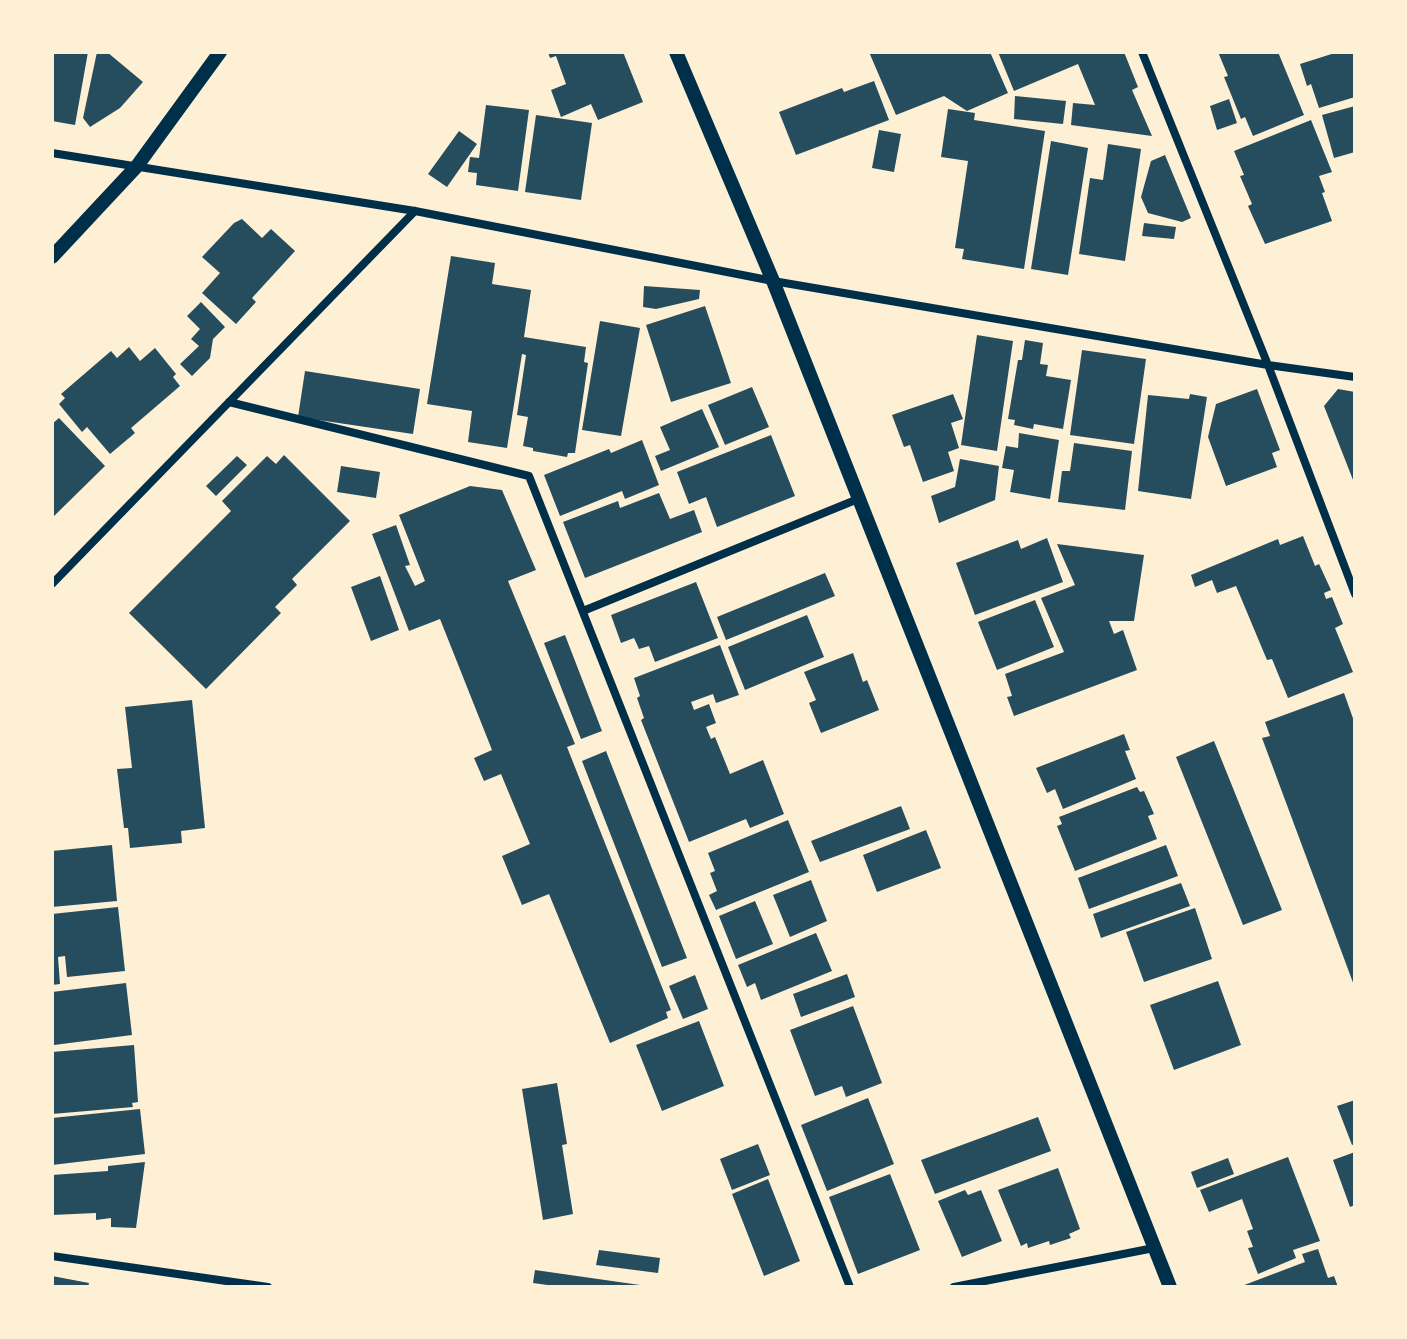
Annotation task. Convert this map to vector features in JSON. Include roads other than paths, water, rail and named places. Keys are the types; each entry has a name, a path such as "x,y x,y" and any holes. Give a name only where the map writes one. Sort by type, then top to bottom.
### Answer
{"street":[{"path":"52,257 137,166 220,52"},
{"path":"676,52 773,281 1170,1287"},
{"path":"1142,52 1268,365 1355,594"},
{"path":"52,153 415,211 773,281 1355,377"},
{"path":"52,584 415,211"},
{"path":"229,402 529,476 850,1287"},
{"path":"583,611 858,499"},
{"path":"954,1287 1154,1248"},
{"path":"52,1256 268,1287"}]}
